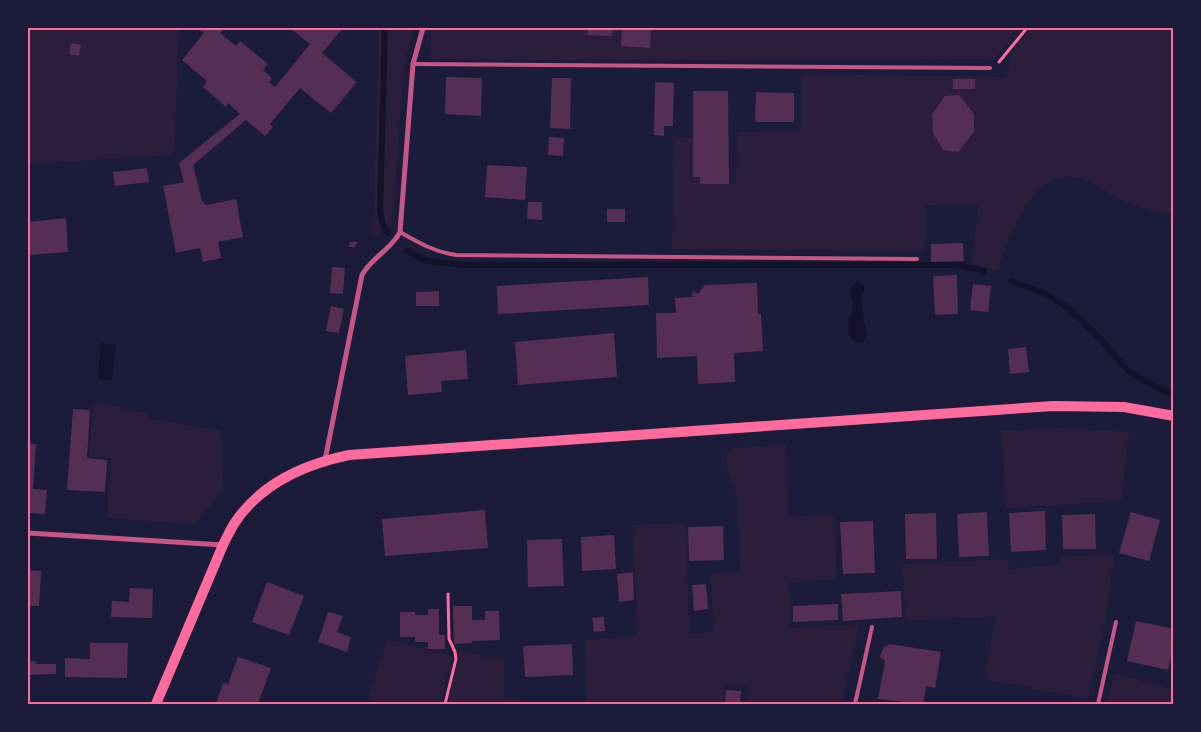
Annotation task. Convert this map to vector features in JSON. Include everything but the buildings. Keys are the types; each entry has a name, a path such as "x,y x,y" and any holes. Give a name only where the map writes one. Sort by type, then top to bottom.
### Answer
{"main road":[{"path":"156,704 223,545 237,520 250,504 267,490 305,467 325,460 349,455 1053,406 1124,407 1174,416"}],"street":[{"path":"325,460 362,275 373,260 396,240 400,232 413,64 423,28"},
{"path":"28,533 223,545"}],"lane":[{"path":"413,64 990,68"},
{"path":"400,232 428,248 456,255 916,259"},
{"path":"1098,704 1116,622"},
{"path":"855,704 872,628"}],"path":[{"path":"990,68 998,62 1027,28"},
{"path":"445,704 456,659 449,640 448,594"}],"shaded area":[{"path":"28,28 179,28 174,155 28,164"},
{"path":"379,28 414,28 404,65 393,215 389,228 373,239"},
{"path":"431,28 1022,28 995,59 496,60 430,59"},
{"path":"1031,28 1173,28 1173,215 1128,203 1081,178 1059,178 1046,185 1034,196 1024,210 1007,242 997,271 972,263 978,206 926,205 925,251 672,249 674,138 693,138 693,177 700,177 700,184 736,184 737,132 801,131 801,74 1006,77 1012,52"},
{"path":"859,281 865,286 861,299 867,335 863,342 854,342 849,333 849,318 853,310 851,290 855,283"},
{"path":"101,343 116,345 112,380 98,378"},
{"path":"93,402 151,414 150,419 221,431 223,489 196,524 107,518 111,458 89,457"},
{"path":"1059,428 1129,432 1121,501 1006,508 1002,431"},
{"path":"786,444 788,517 834,514 837,579 789,583 790,628 859,624 841,704 748,704 750,687 726,684 723,704 587,704 585,640 638,636 632,525 686,523 689,633 713,632 711,574 740,572 738,498 726,463 727,454 732,449"},
{"path":"1114,554 1106,614 1088,699 984,679 996,616 905,621 903,564 1008,559 1009,569 1060,565 1060,557"},
{"path":"388,639 452,657 441,704 386,704 368,699"},
{"path":"460,652 504,660 504,697 521,700 520,704 448,704"},
{"path":"1114,674 1173,689 1173,704 1119,704 1108,702"}],"waterway":[{"path":"385,28 380,209 382,222 388,233"},
{"path":"407,251 427,261 466,265 958,265 984,271"},
{"path":"1011,281 1044,293 1068,308 1102,341 1129,372 1166,392 1174,394"}]}
